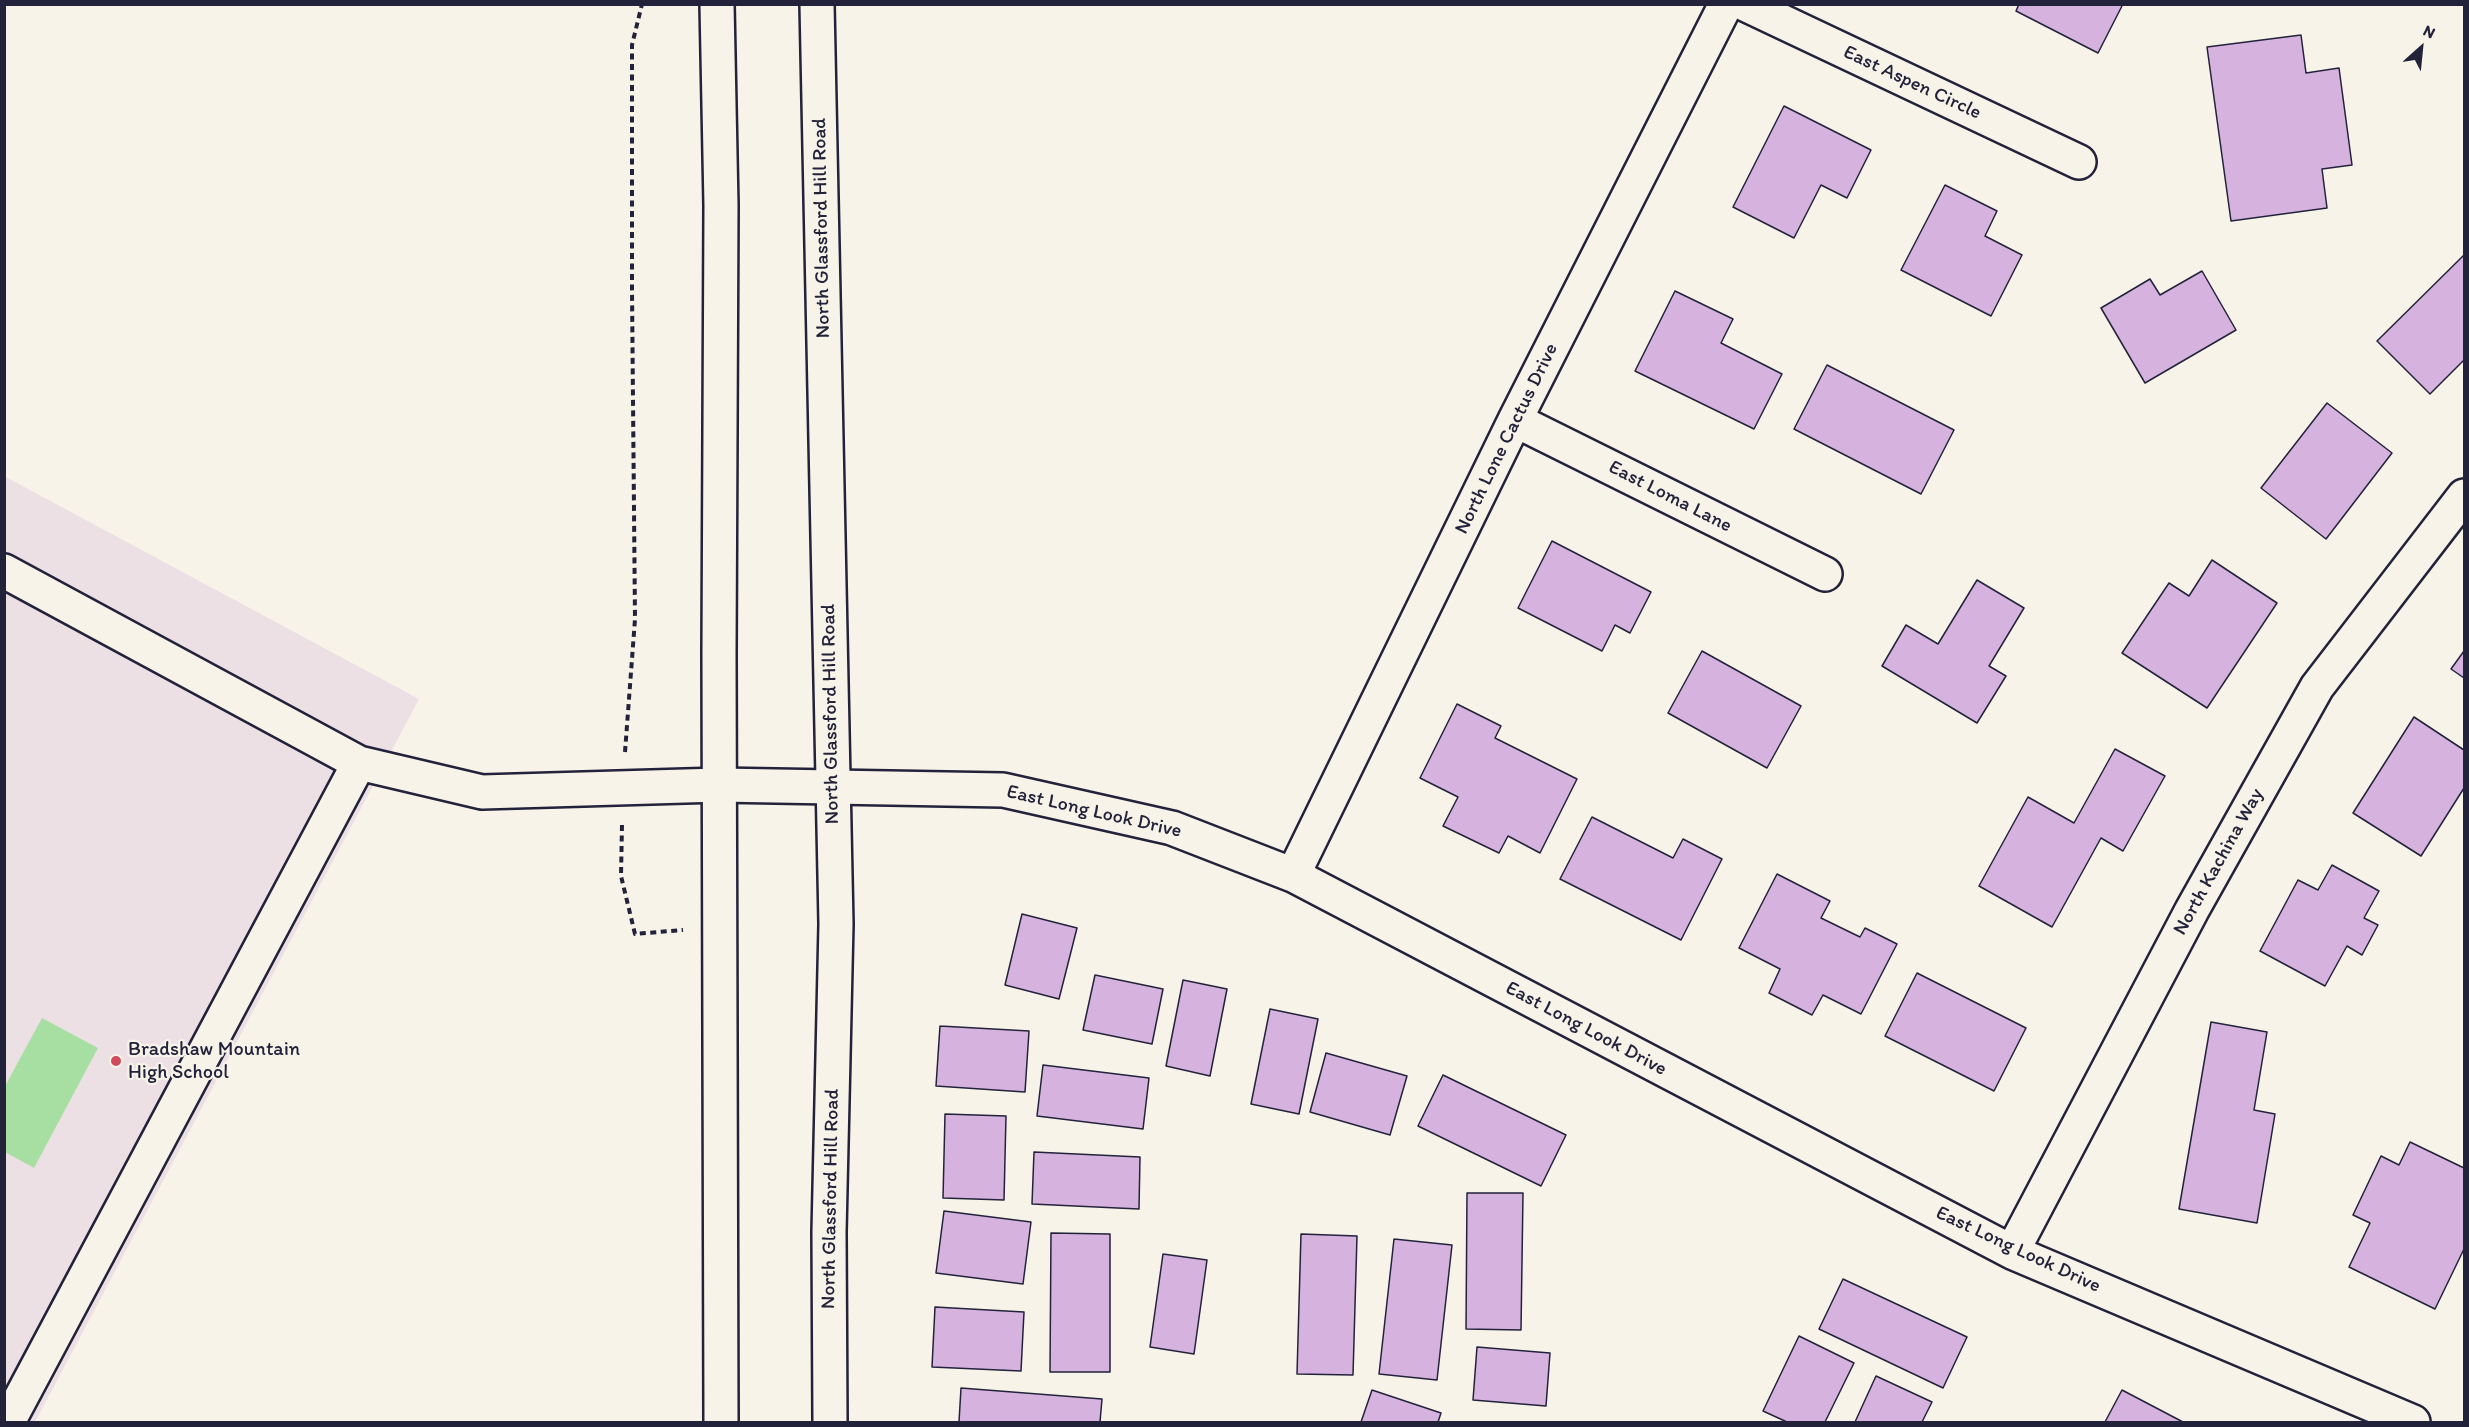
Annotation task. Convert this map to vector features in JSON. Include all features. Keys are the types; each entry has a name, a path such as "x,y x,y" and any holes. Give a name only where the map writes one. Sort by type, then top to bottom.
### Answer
{"street":[{"path":"717,4 721,206 719,785 721,1422"},
{"name":"North Glassford Hill Road","path":"817,4 836,945 829,1232 830,1422"},
{"name":"North Lone Cactus Drive","path":"1293,875 1515,420 1726,4"},
{"name":"East Aspen Circle","path":"1745,4 2079,162"},
{"name":"East Loma Lane","path":"1515,420 1825,574"},
{"name":"North Kachina Way","path":"2012,1252 2192,910 2317,687 2464,496"},
{"name":"East Long Look Drive","path":"4,571 359,763 482,792 719,785 1003,790 1172,828 1293,875 2012,1252 2413,1422"},
{"path":"8,1422 359,763"}],"path":[{"path":"642,4 632,45 635,619 623,788 621,876 635,934 720,927"}],"shaded area":[{"name":"Bradshaw Mountain High School","path":"4,476 419,699 35,1422 4,1422"}],"green space":[{"path":"42,1018 98,1048 34,1168 5,1152 4,1088"}],"building":[{"path":"2019,4 2123,4 2098,53 2016,11"},
{"path":"2301,35 2306,73 2339,68 2352,165 2322,169 2327,208 2231,221 2207,47"},
{"path":"1784,106 1871,150 1847,198 1821,185 1794,238 1733,207"},
{"path":"1945,185 1997,211 1985,236 2022,255 1991,316 1901,270"},
{"path":"2464,255 2464,360 2430,394 2377,341"},
{"path":"2202,271 2236,330 2145,383 2101,308 2150,279 2160,295"},
{"path":"1675,291 1733,319 1721,343 1782,374 1754,429 1635,371"},
{"path":"1827,365 1954,430 1921,494 1794,429"},
{"path":"2327,403 2392,453 2326,539 2261,488"},
{"path":"1552,541 1651,592 1630,633 1615,625 1602,651 1518,608"},
{"path":"2212,560 2277,603 2207,708 2122,653 2169,583 2189,596"},
{"path":"1977,580 2024,608 1989,666 2006,676 1977,723 1882,666 1906,625 1938,644"},
{"path":"1702,651 1801,706 1767,768 1668,713"},
{"path":"2464,651 2464,678 2451,669"},
{"path":"1457,704 1501,726 1495,738 1577,779 1540,853 1508,836 1499,853 1443,826 1458,797 1420,778"},
{"path":"2414,717 2464,750 2464,788 2421,856 2353,813"},
{"path":"2115,749 2165,776 2123,851 2101,838 2052,927 1979,886 2028,797 2074,823"},
{"path":"1592,817 1673,858 1683,839 1722,859 1681,940 1560,879"},
{"path":"2332,865 2379,891 2364,918 2378,925 2362,955 2347,946 2325,986 2260,951 2298,880 2318,890"},
{"path":"1777,874 1830,901 1821,918 1860,937 1865,928 1897,944 1861,1014 1823,995 1812,1015 1769,993 1780,969 1739,948"},
{"path":"1022,914 1077,928 1059,999 1005,985"},
{"path":"1917,973 2026,1028 1994,1091 1885,1036"},
{"path":"1095,975 1163,989 1152,1044 1083,1030"},
{"path":"1183,980 1227,989 1210,1076 1166,1066"},
{"path":"1270,1009 1318,1019 1299,1114 1251,1104"},
{"path":"2211,1022 2267,1032 2254,1110 2275,1114 2257,1223 2179,1209"},
{"path":"940,1026 1029,1031 1025,1092 936,1086"},
{"path":"1326,1053 1407,1076 1390,1135 1310,1112"},
{"path":"1043,1065 1149,1078 1143,1129 1037,1116"},
{"path":"1443,1075 1566,1135 1541,1186 1418,1126"},
{"path":"945,1114 1006,1116 1004,1200 943,1198"},
{"path":"2410,1142 2464,1168 2464,1249 2435,1309 2349,1267 2370,1223 2353,1215 2381,1156 2399,1165"},
{"path":"1034,1152 1140,1157 1139,1209 1032,1204"},
{"path":"1467,1193 1523,1193 1521,1330 1466,1329"},
{"path":"944,1211 1031,1222 1023,1284 936,1273"},
{"path":"1051,1233 1110,1234 1110,1372 1050,1372"},
{"path":"1301,1234 1357,1236 1353,1375 1297,1374"},
{"path":"1394,1239 1452,1245 1437,1380 1379,1374"},
{"path":"1163,1254 1207,1260 1194,1354 1150,1347"},
{"path":"1843,1279 1967,1337 1943,1388 1819,1329"},
{"path":"935,1307 1024,1312 1021,1371 932,1367"},
{"path":"1799,1336 1854,1363 1825,1422 1787,1422 1763,1411"},
{"path":"1477,1347 1550,1353 1546,1406 1473,1400"},
{"path":"1876,1376 1932,1402 1922,1422 1855,1422"},
{"path":"961,1388 1102,1399 1100,1422 959,1422"},
{"path":"1372,1390 1441,1413 1438,1422 1361,1422"},
{"path":"2122,1390 2183,1422 2105,1422"}],"place":[{"name":"Bradshaw Mountain High School","path":"116,1061"}]}
